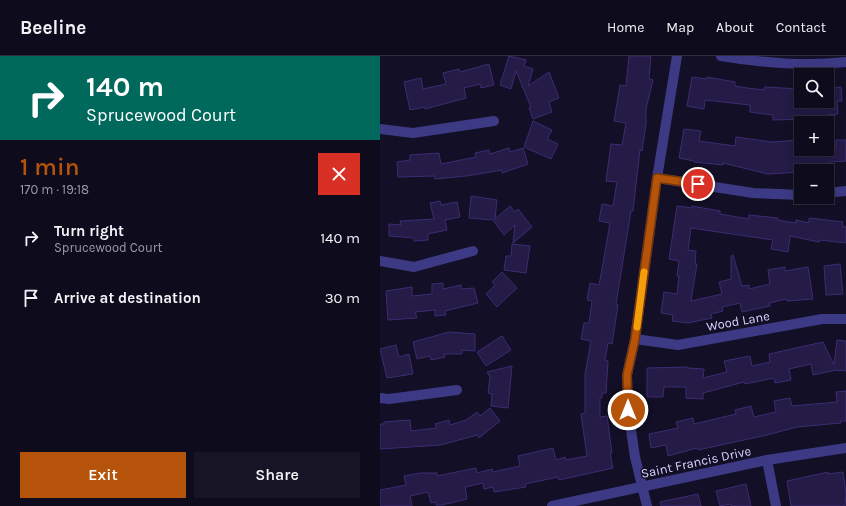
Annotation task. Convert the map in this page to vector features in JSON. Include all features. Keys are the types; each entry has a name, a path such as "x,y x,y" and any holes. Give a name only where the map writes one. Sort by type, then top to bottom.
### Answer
{"street":[{"path":"647,506 635,458 628,410 627,375 635,339 657,178 677,56"},
{"path":"721,56 764,63 820,65 846,62"},
{"path":"380,129 413,133 494,120"},
{"path":"657,178 753,193 794,195"},
{"path":"834,192 846,191"},
{"path":"380,261 414,267 473,251"},
{"name":"Wood Lane","path":"635,339 678,345 822,319 846,319"},
{"path":"380,398 389,399 457,390"},
{"name":"Saint Francis Drive","path":"552,506 767,460 846,448"},
{"path":"767,460 776,506"}],"building":[{"path":"509,56 526,60 524,66 533,69 528,86 549,72 559,98 549,102 552,112 533,119 529,108 531,107 516,71 511,89 500,85"},
{"path":"629,56 651,56 649,79 653,80 646,109 646,124 642,151 640,150 633,211 631,211 616,304 618,305 612,344 608,343 605,360 608,361 606,393 602,393 602,398 600,398 600,417 607,416 612,453 610,453 613,468 559,480 558,477 525,484 526,487 494,492 493,487 484,489 483,483 465,487 467,499 442,505 436,505 436,502 431,503 428,492 410,496 412,506 380,506 380,490 406,485 404,476 420,473 437,473 437,476 476,468 477,473 492,469 493,472 520,466 518,456 553,448 556,460 565,457 566,460 587,456 581,414 585,413 585,374 591,341 581,339 584,323 589,323 592,301 587,300 590,283 599,285 610,223 599,221 602,204 613,206 617,182 606,181 611,144 622,145 626,123 614,121 620,85 626,86"},
{"path":"489,64 494,85 481,88 480,84 464,88 466,98 425,109 425,107 410,110 404,82 421,78 423,89 446,84 443,73 459,69 460,72"},
{"path":"692,77 707,79 707,77 735,82 735,86 764,90 765,87 794,89 794,108 834,108 834,88 841,87 842,101 837,101 838,114 794,116 794,119 773,120 773,115 750,112 750,105 705,100 704,109 687,106"},
{"path":"533,121 552,130 547,139 558,144 551,159 524,147"},
{"path":"684,129 701,131 699,141 735,146 736,137 772,142 794,140 794,156 834,156 836,140 846,140 846,161 830,162 830,164 794,164 794,172 768,174 723,163 723,165 694,162 679,158"},
{"path":"509,148 510,152 523,148 528,164 502,173 502,170 435,179 435,176 398,177 397,162 410,160 410,155 439,153 441,164 476,157 475,153 489,150 490,154"},
{"path":"471,196 497,200 495,219 510,206 515,212 518,209 532,227 513,243 515,225 504,235 493,220 469,218"},
{"path":"440,201 441,205 457,202 460,217 445,220 447,230 428,234 428,240 414,241 414,238 389,236 389,224 401,225 400,221 434,219 430,203"},
{"path":"677,206 692,208 692,206 720,211 720,214 749,219 749,215 778,218 777,220 796,223 796,220 809,223 809,218 843,222 842,226 846,227 846,243 820,240 819,242 790,236 788,252 771,249 773,240 691,228 688,250 696,251 695,264 697,264 691,301 722,294 719,282 731,279 731,256 733,255 742,286 749,285 749,289 770,284 768,270 785,267 785,271 808,267 813,299 787,301 786,299 769,303 770,306 742,312 740,303 722,307 723,311 711,314 712,318 688,323 672,321 673,315 661,313 664,292 677,294 679,261 669,259"},
{"path":"512,244 530,246 526,273 504,270 506,256 511,256"},
{"path":"840,264 843,294 826,295 824,266"},
{"path":"502,272 517,288 497,307 486,294 495,285 492,282"},
{"path":"443,283 443,289 461,285 461,289 474,288 478,303 445,311 446,315 435,316 435,310 415,312 417,318 388,320 386,291 412,287 412,296 432,294 432,284"},
{"path":"449,332 475,334 475,351 462,350 462,354 444,354 445,357 431,360 430,356 417,359 413,342"},
{"path":"502,336 511,350 486,366 477,352"},
{"path":"837,340 846,341 846,371 836,370 813,375 811,364 789,369 791,380 775,383 774,378 745,384 744,382 703,393 703,399 686,398 686,387 664,387 663,397 647,397 647,368 688,367 704,369 703,378 727,372 724,361 750,356 752,366 770,362 769,354 823,342 834,365"},
{"path":"396,345 399,357 409,354 413,374 387,378 380,349"},
{"path":"512,366 508,408 491,406 492,394 488,393 490,377 487,372"},
{"path":"846,391 846,421 840,421 841,423 797,427 698,450 697,448 668,456 666,445 651,448 649,434 678,428 676,422 693,418 694,424 736,414 735,410 751,406 754,417 776,412 774,401 790,398 792,406 837,402 836,392"},
{"path":"490,408 500,421 479,438 477,435 441,445 380,449 380,424 384,424 384,422 410,420 411,431 437,428 435,424 449,420 450,425 466,420 477,412 480,416"},
{"path":"828,472 828,474 843,472 846,493 845,506 791,506 787,481"},
{"path":"746,484 751,506 731,506 731,504 720,506 716,491"},
{"path":"698,494 701,506 661,506 660,502"}],"slow traffic":[{"path":"637,327 644,272"}],"route":[{"path":"628,410 627,375 635,339 657,178 698,184"}]}
